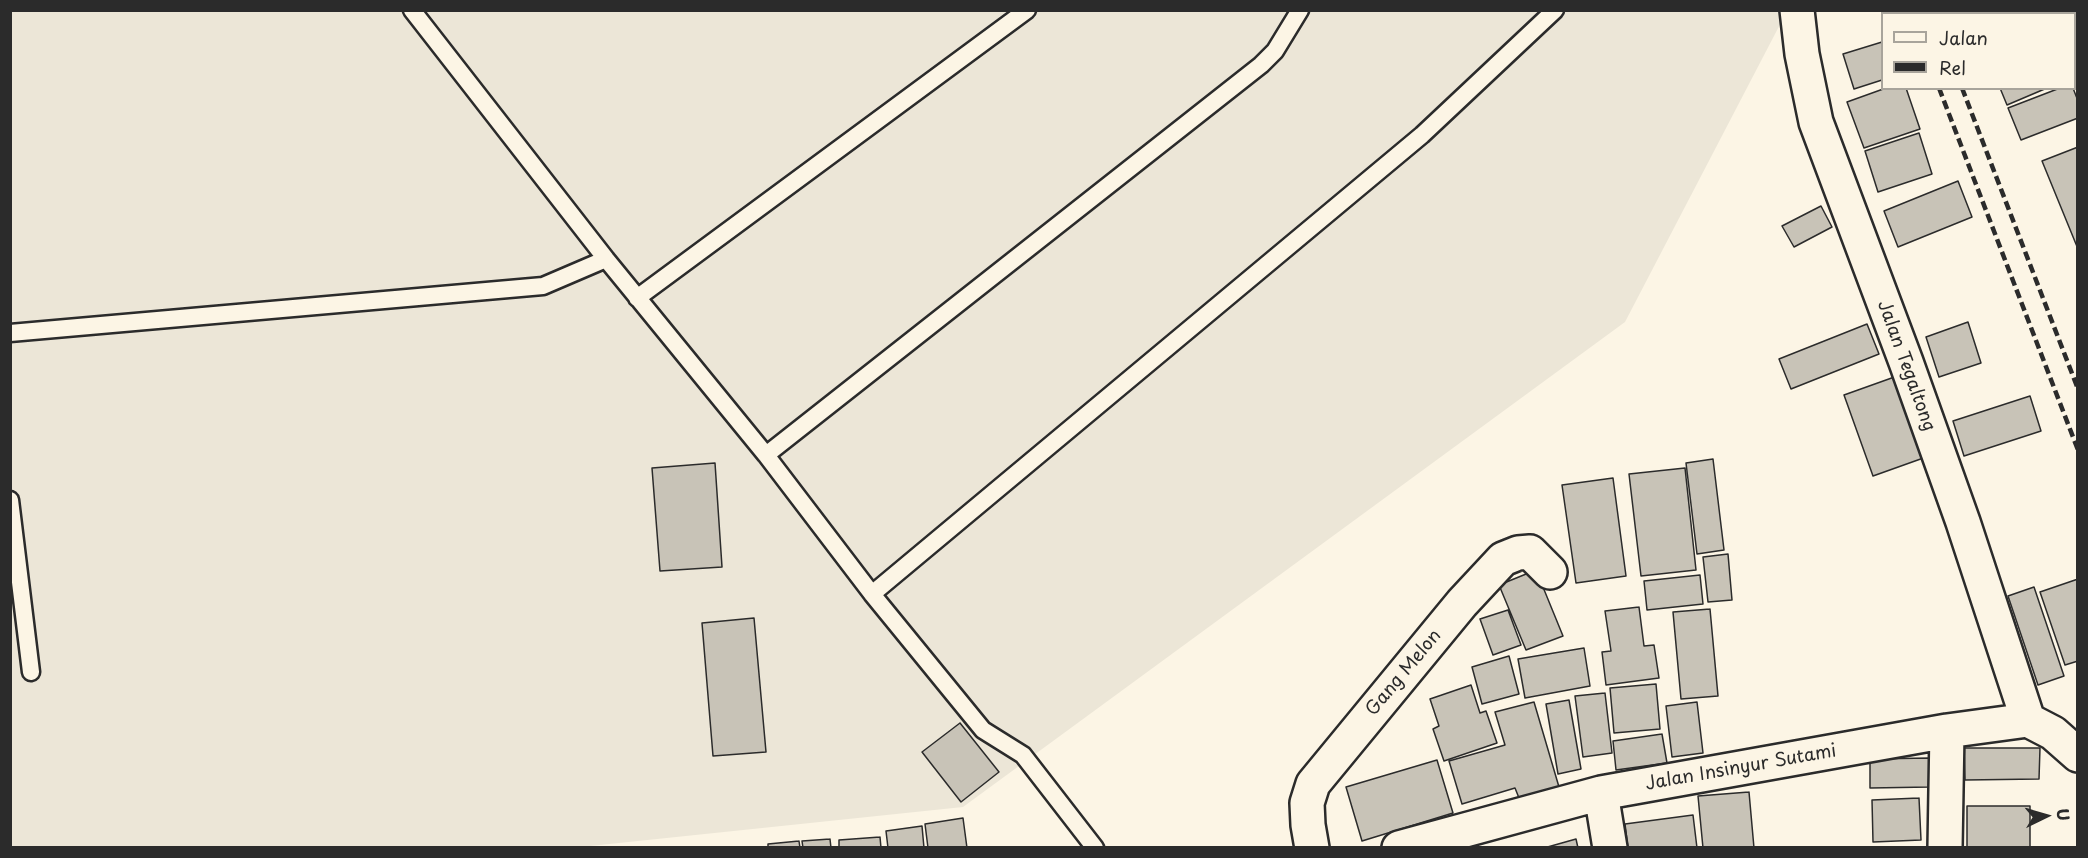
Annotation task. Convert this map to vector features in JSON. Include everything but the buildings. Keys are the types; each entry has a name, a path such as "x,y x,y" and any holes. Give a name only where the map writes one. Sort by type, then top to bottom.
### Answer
{"main road":[{"name":"Jalan Tegaltong","path":"1797,10 1802,54 1816,122 1963,522 2028,720"},
{"name":"Gang Melon","path":"1312,848 1307,803 1313,784 1462,603 1503,559 1518,553 1530,552 1550,572"},
{"name":"Jalan Insinyur Sutami","path":"1399,848 1601,793 1947,731 2028,720"},
{"path":"2028,720 2053,733 2078,755"},
{"path":"1945,848 1947,731"},
{"path":"1601,793 1610,848"}],"lane":[{"path":"412,10 637,298 766,455 872,594 983,730 1023,755 1095,848"},
{"path":"637,298 1027,10"},
{"path":"766,455 1261,65 1275,51 1300,10"},
{"path":"872,594 1422,135 1555,10"},
{"path":"10,333 543,286 606,259"},
{"path":"10,500 31,672"}],"shaded area":[{"path":"10,11 1787,11 1625,322 963,807 571,848 11,847"}],"railway":[{"path":"1940,90 2078,450"},
{"path":"1963,90 2078,389"}]}
